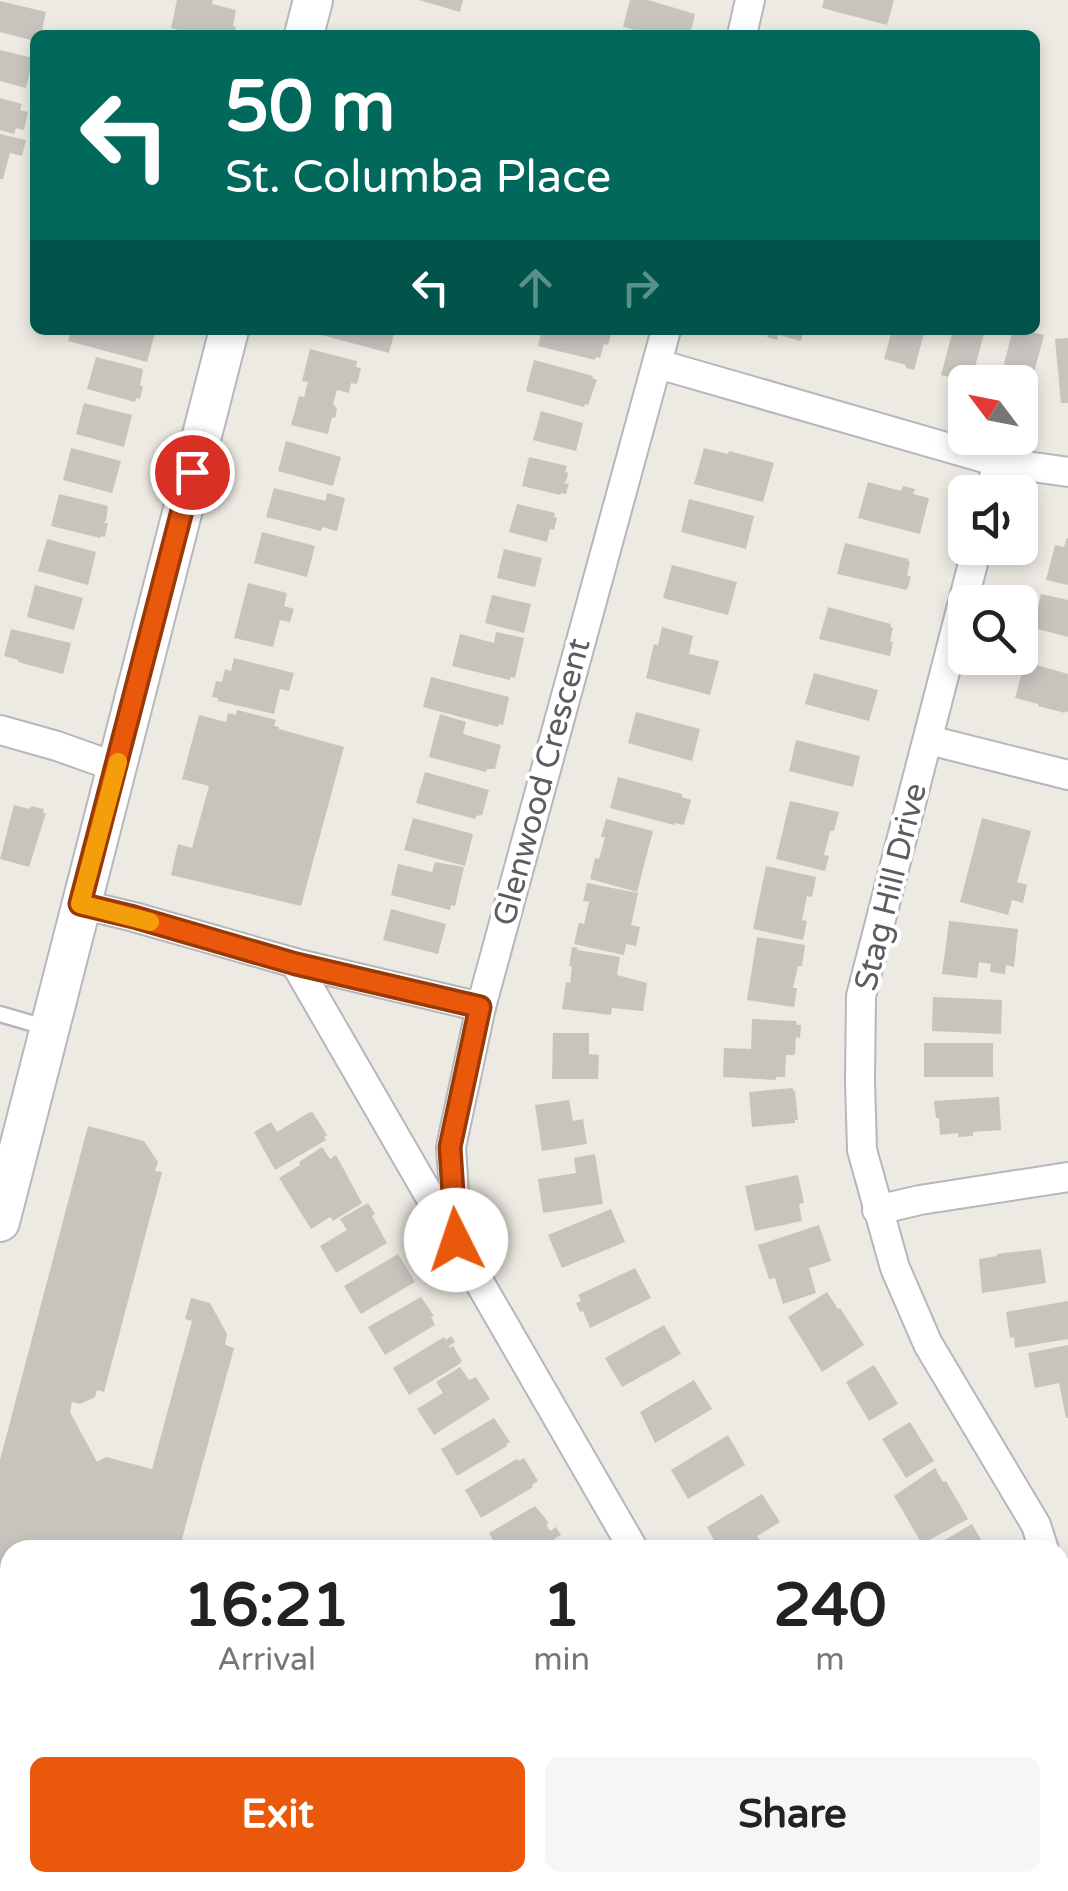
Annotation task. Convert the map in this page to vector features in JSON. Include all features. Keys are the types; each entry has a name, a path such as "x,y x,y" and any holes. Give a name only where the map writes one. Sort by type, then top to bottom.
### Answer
{"main road":[{"path":"305,30 314,0"},
{"path":"0,1222 228,335"}],"street":[{"path":"743,30 750,0"},
{"name":"Glenwood Crescent","path":"456,1240 450,1147 480,1007 665,335"},
{"path":"658,364 998,462 1068,472"},
{"path":"995,475 998,462"},
{"name":"Stag Hill Drive","path":"973,565 862,996 862,1150 894,1268 928,1344 1036,1525 1041,1540"},
{"path":"0,730 116,766"},
{"path":"929,740 1068,776"},
{"path":"80,904 296,964 480,1007"},
{"name":"Glenwood Crescent","path":"296,964 628,1540"},
{"path":"877,1210 1068,1177"}],"lane":[{"path":"0,1014 49,1029"}],"building":[{"path":"177,0 213,0 212,4 236,10 235,30 171,28"},
{"path":"419,0 463,0 460,12"},
{"path":"630,0 648,0 695,14 691,30 623,27"},
{"path":"824,0 894,0 887,25 822,8"},
{"path":"0,1 46,12 42,30 30,30 30,40 0,32"},
{"path":"0,50 30,57 26,88 0,81"},
{"path":"0,98 22,104 20,110 28,112 24,130 16,128 14,134 0,130"},
{"path":"0,134 26,140 22,156 10,153 3,179 0,179"},
{"path":"70,335 154,335 147,362 68,341"},
{"path":"322,335 394,335 389,353"},
{"path":"541,335 611,335 600,358 595,360 538,346"},
{"path":"778,335 803,335 801,341"},
{"path":"891,335 924,335 914,370 884,359"},
{"path":"952,335 984,335 976,365 948,365 948,377 941,375"},
{"path":"1012,335 1044,335 1036,365 1004,365"},
{"path":"1068,338 1068,403 1061,403 1055,339"},
{"path":"310,349 357,361 356,367 361,368 357,384 351,383 349,393 337,390 333,404 337,409 328,434 291,425 299,396 304,397 308,382 302,381"},
{"path":"96,357 143,369 140,399 135,402 87,389"},
{"path":"534,360 593,376 597,380 588,405 526,391"},
{"path":"84,403 132,415 124,447 76,434"},
{"path":"541,411 583,423 576,451 533,440"},
{"path":"286,441 341,457 333,486 278,471"},
{"path":"71,448 121,461 112,493 63,480"},
{"path":"704,448 774,463 763,502 694,484"},
{"path":"529,457 567,466 563,483 569,484 566,494 522,486"},
{"path":"868,482 901,491 903,486 915,489 913,494 929,498 920,534 858,518"},
{"path":"274,488 326,501 327,493 345,498 337,531 322,527 321,531 266,517"},
{"path":"59,494 108,506 103,523 108,523 105,537 51,526"},
{"path":"689,499 754,516 746,549 681,532"},
{"path":"517,504 555,513 554,530 550,529 547,542 509,532"},
{"path":"262,532 315,546 307,577 254,563"},
{"path":"1067,538 1068,585 1046,580 1055,545 1064,547"},
{"path":"47,539 96,552 88,585 38,571"},
{"path":"845,543 908,559 907,575 911,577 907,590 837,574"},
{"path":"504,549 542,558 535,587 497,578"},
{"path":"672,565 737,582 728,615 663,598"},
{"path":"248,583 287,593 284,606 294,609 290,622 280,620 273,647 234,638"},
{"path":"35,585 83,598 74,630 27,617"},
{"path":"1041,594 1068,600 1068,637 1038,629"},
{"path":"492,595 531,604 524,633 485,623"},
{"path":"828,607 891,624 890,656 819,639"},
{"path":"662,627 693,636 689,654 719,661 710,695 646,678"},
{"path":"11,629 71,643 63,674 4,656"},
{"path":"496,632 524,638 515,678 452,666 460,634 494,643"},
{"path":"234,658 294,673 289,691 280,689 274,714 212,697 216,681 222,682 225,669 231,671"},
{"path":"1038,666 1068,674 1068,712 1015,698 1021,675 1038,675"},
{"path":"814,673 878,690 869,721 805,704"},
{"path":"431,677 509,697 503,725 498,727 423,707"},
{"path":"237,710 276,720 274,726 279,729 344,747 301,906 171,875 178,844 192,848 209,786 182,779 199,715 226,722 228,713 236,715"},
{"path":"636,712 700,729 692,761 628,743"},
{"path":"440,714 466,722 463,734 501,745 495,769 486,772 429,757"},
{"path":"796,740 860,756 853,787 789,771"},
{"path":"425,772 489,790 482,815 475,819 416,803"},
{"path":"618,777 682,794 691,800 684,825 610,808"},
{"path":"790,801 839,812 824,855 829,856 825,871 776,859"},
{"path":"14,805 44,809 46,813 29,867 0,859"},
{"path":"413,818 473,834 465,866 404,850"},
{"path":"982,818 1031,831 1017,882 1027,885 1023,903 1012,900 1008,915 960,902"},
{"path":"606,819 653,831 637,892 590,879 605,837 601,837"},
{"path":"435,862 464,867 455,906 451,905 450,910 391,895 398,864 432,872"},
{"path":"766,866 816,877 802,920 807,921 803,940 753,929"},
{"path":"587,883 638,893 631,925 640,927 636,946 626,944 624,955 574,944 589,902 583,901"},
{"path":"391,909 446,924 438,954 383,940"},
{"path":"949,921 1018,929 1014,967 1006,965 1005,974 990,972 991,964 979,962 977,978 942,974"},
{"path":"757,937 805,945 793,988 797,988 794,1007 747,1000"},
{"path":"572,947 620,957 617,975 647,983 643,1011 612,1008 611,1015 562,1009 566,982 570,983"},
{"path":"933,997 1002,1000 1001,1034 932,1031"},
{"path":"752,1019 796,1021 801,1025 794,1055 786,1055 785,1077 723,1077 724,1048 751,1049"},
{"path":"553,1033 589,1033 589,1054 599,1055 598,1079 552,1079"},
{"path":"924,1043 993,1043 993,1077 924,1077"},
{"path":"793,1088 798,1120 795,1123 752,1127 749,1092"},
{"path":"999,1097 1001,1130 973,1132 973,1136 940,1135 934,1101"},
{"path":"569,1100 573,1121 583,1119 587,1144 542,1151 535,1105"},
{"path":"310,1112 327,1135 326,1140 275,1170 254,1132 271,1122 277,1132"},
{"path":"88,1126 144,1141 158,1162 155,1171 162,1172 104,1392 97,1390 95,1397 80,1404 72,1402 70,1412 97,1462 106,1457 152,1469 192,1321 185,1319 191,1298 210,1303 227,1334 225,1345 234,1348 182,1540 0,1540 0,1460"},
{"path":"322,1147 330,1159 336,1155 362,1203 311,1229 279,1178"},
{"path":"595,1154 603,1204 543,1213 538,1179 576,1173 574,1158"},
{"path":"798,1175 804,1203 799,1204 802,1221 755,1231 745,1186"},
{"path":"368,1203 387,1243 336,1273 320,1246 347,1230 340,1219"},
{"path":"611,1209 625,1242 562,1268 548,1235"},
{"path":"819,1225 831,1261 809,1268 816,1293 783,1304 775,1278 769,1279 758,1245"},
{"path":"1041,1249 1046,1283 982,1293 979,1259"},
{"path":"398,1254 415,1282 361,1314 344,1286"},
{"path":"635,1268 651,1298 590,1328 576,1303 581,1301 578,1295"},
{"path":"827,1292 864,1345 822,1372 788,1317"},
{"path":"421,1297 434,1316 431,1317 435,1325 385,1355 368,1327"},
{"path":"1068,1301 1068,1339 1015,1348 1006,1312"},
{"path":"664,1325 681,1354 622,1387 605,1358"},
{"path":"451,1336 455,1342 449,1346 453,1346 461,1363 409,1395 393,1368"},
{"path":"1068,1345 1066,1418 1059,1383 1035,1388 1028,1353"},
{"path":"874,1365 898,1404 869,1421 846,1382"},
{"path":"460,1367 469,1380 476,1377 490,1399 434,1435 417,1409 443,1393 436,1382"},
{"path":"694,1380 712,1409 655,1443 640,1412"},
{"path":"494,1418 510,1442 457,1476 441,1449"},
{"path":"910,1422 934,1461 906,1478 882,1439"},
{"path":"728,1435 745,1465 688,1499 671,1470"},
{"path":"524,1458 538,1481 481,1518 465,1490"},
{"path":"935,1468 968,1519 929,1540 920,1540 894,1496"},
{"path":"762,1494 780,1522 757,1536 760,1540 714,1540 707,1527"},
{"path":"535,1506 549,1523 546,1524 550,1531 556,1527 561,1535 555,1540 493,1540 489,1533"},
{"path":"972,1524 981,1540 945,1540"}],"slow traffic":[{"path":"118,762 80,904 150,922"}],"route":[{"path":"192,472 80,904 296,964 480,1007 450,1147 456,1240"}]}
